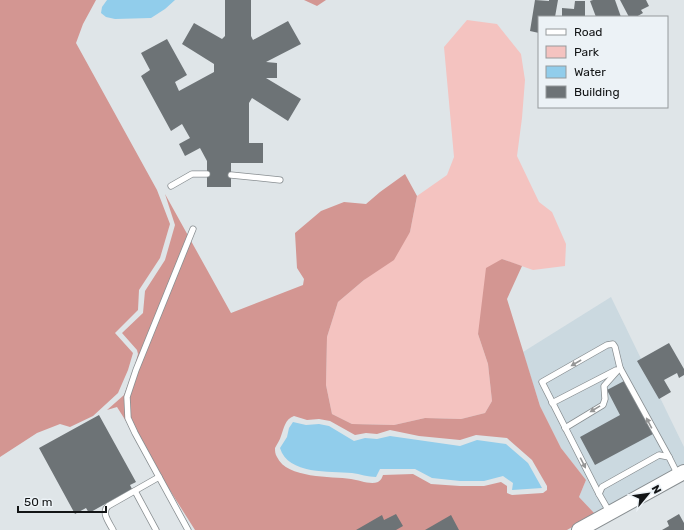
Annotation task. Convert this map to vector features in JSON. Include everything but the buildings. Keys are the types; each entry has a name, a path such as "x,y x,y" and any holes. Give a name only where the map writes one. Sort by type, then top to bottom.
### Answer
{"street":[{"path":"579,530 681,473"}],"lane":[{"path":"171,186 192,174 207,174"},
{"path":"231,175 280,180"},
{"path":"188,530 128,418 127,397 136,370 193,229"},
{"path":"610,513 542,382 607,345 613,344 615,347 620,368 669,457 681,473"},
{"path":"552,403 620,368"},
{"path":"565,428 603,405 605,399 604,386 620,368"},
{"path":"599,494 602,486 659,455 669,457"},
{"path":"113,530 104,512 105,509 159,477"},
{"path":"135,491 156,530"}],"shaded area":[{"path":"0,0 96,0 83,24 76,43 157,190 170,224 160,258 139,290 138,310 115,333 133,353 128,370 118,393 93,416 70,427 60,424 37,433 0,457"},
{"path":"304,0 326,0 317,6"},
{"path":"405,174 417,196 410,232 394,260 364,280 338,302 327,337 326,385 332,414 352,424 394,425 425,418 461,419 485,413 492,401 488,364 478,334 486,268 502,259 522,266 507,299 540,406 561,448 586,480 579,497 595,514 567,530 195,530 117,407 107,410 124,395 138,354 137,350 122,333 143,313 145,291 165,260 175,225 165,194 231,313 303,285 304,279 297,268 295,233 321,211 344,202 366,204","holes":["294,416 307,420 319,419 330,421 355,435 366,433 377,434 390,430 419,436 460,440 476,435 507,438 532,460 547,486 547,490 543,493 512,495 507,493 507,486 501,482 484,486 431,484 413,474 383,475 378,482 372,483 300,473 282,464 276,456 275,448 285,424 291,417"]},
{"path":"611,297 684,447 684,465 595,514 579,497 586,480 561,448 540,406 523,352"}],"green space":[{"path":"467,20 497,24 521,54 525,80 517,156 539,202 552,212 566,244 565,266 533,270 502,259 478,334 488,364 492,401 485,413 461,419 425,418 394,425 352,424 332,414 326,385 327,337 338,302 364,280 410,232 417,196 447,175 454,157 444,47"}],"water":[{"path":"107,0 175,0 151,18 115,19 106,17 101,13 102,7"},
{"path":"293,422 306,425 319,424 329,426 354,441 365,438 377,439 390,436 460,446 477,440 506,444 528,463 542,488 512,490 513,483 503,476 484,481 460,481 432,478 415,469 380,469 376,477 352,473 311,470 292,463 284,457 280,448 287,437 289,428"}]}
